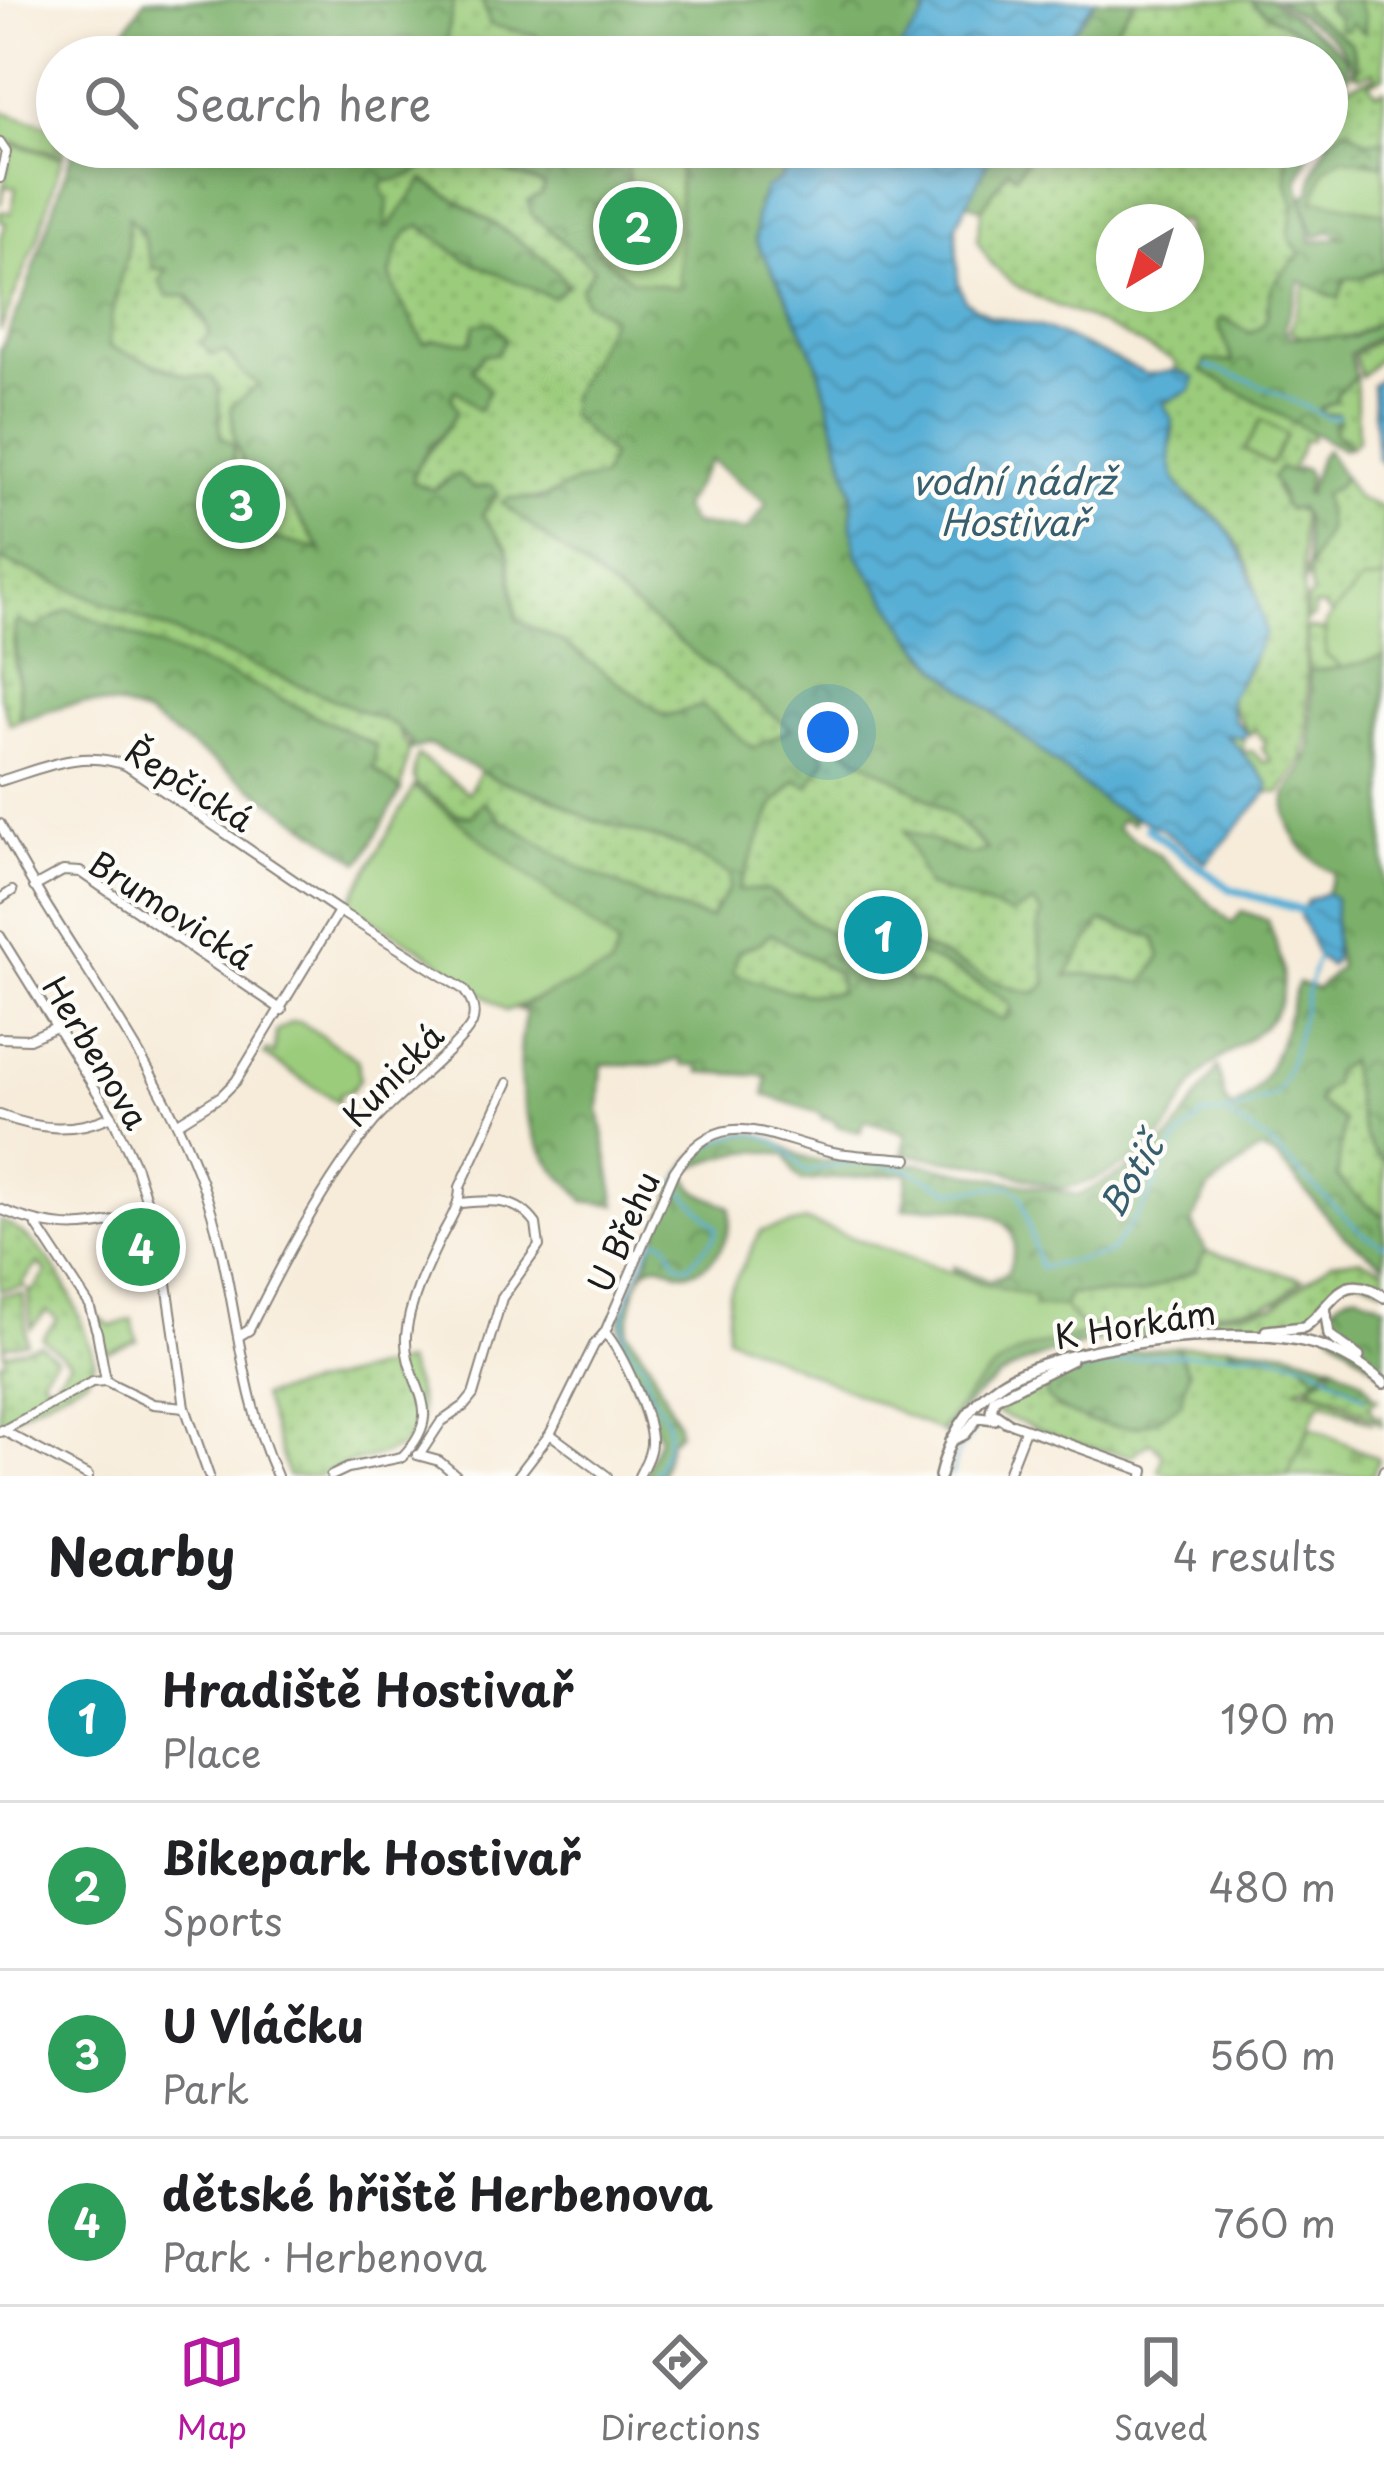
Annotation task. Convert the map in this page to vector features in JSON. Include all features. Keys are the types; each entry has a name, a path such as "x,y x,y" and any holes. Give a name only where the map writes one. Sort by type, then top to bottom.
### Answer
{"main road":[{"path":"1253,1334 1300,1329 1334,1295 1352,1286 1370,1288 1384,1297"},
{"path":"1325,1307 1329,1335 1362,1359 1372,1373"},
{"name":"K Horkám","path":"940,1476 951,1441 973,1408 999,1384 1041,1364 1075,1356 1253,1334 1323,1346 1384,1383"},
{"path":"1010,1423 991,1411 994,1399 1063,1367 1075,1356"},
{"path":"951,1441 980,1416 1010,1423"}],"street":[{"path":"0,143 6,152 0,178"},
{"name":"Řepčická","path":"0,781 68,759 124,764 340,911"},
{"path":"0,824 34,886 152,1070 178,1123 221,1242 257,1421 277,1476"},
{"name":"Brumovická","path":"34,886 63,871 80,872 282,1010"},
{"path":"0,899 12,891"},
{"path":"178,1123 232,1086 340,911"},
{"name":"Kunická","path":"239,1336 249,1330 355,1146 402,1092 467,1030 474,1016 463,989 340,911"},
{"name":"Herbenova","path":"0,937 112,1116 151,1210 165,1266 185,1407 209,1476"},
{"path":"0,1038 29,1039 56,1027"},
{"path":"402,1457 421,1432 425,1412 406,1343 407,1329 432,1256 460,1203 460,1187 508,1083"},
{"path":"0,1115 63,1129 112,1116"},
{"name":"U Břehu","path":"639,1476 650,1453 651,1436 627,1364 605,1332 674,1172 688,1154 717,1132 762,1130 833,1152 908,1159"},
{"path":"420,1454 441,1422 473,1395 502,1298 539,1246 536,1224 525,1211 497,1201 460,1203"},
{"path":"0,1209 38,1224 85,1228 151,1210"},
{"path":"38,1224 89,1305 106,1381"},
{"path":"236,1324 255,1317"},
{"path":"518,1476 550,1434 605,1332"},
{"path":"1,1431 92,1382 106,1381 153,1404 185,1407"},
{"path":"1010,1423 1144,1471 1143,1476"},
{"path":"1007,1476 1025,1430"},
{"path":"1,1431 88,1476"},
{"path":"550,1434 607,1476"},
{"path":"331,1476 348,1468 368,1471 420,1454 446,1465 457,1476"}],"green space":[{"path":"145,0 454,0 447,36 121,36"},
{"path":"454,0 482,0 490,25 536,36 447,36"},
{"path":"482,0 931,0 910,36 536,36 490,25"},
{"path":"1096,0 1135,0 1110,36 1069,36"},
{"path":"1135,0 1251,0 1305,36 1110,36"},
{"path":"1251,0 1271,0 1321,36 1304,36"},
{"path":"1277,0 1303,0 1304,10 1341,36 1329,36"},
{"path":"1303,0 1333,0 1336,15 1348,28 1351,22 1364,26 1357,0 1384,0 1384,76 1369,83 1376,93 1384,89 1383,142 1364,141 1348,131 1348,86 1376,76 1374,71 1361,76 1353,73 1359,68 1348,36 1304,9"},
{"path":"1333,0 1357,0 1365,17 1365,33 1351,23 1346,30 1339,29 1338,17 1326,9"},
{"path":"1348,41 1357,71 1353,73"},
{"path":"0,111 36,122 36,148 0,139"},
{"path":"1348,129 1365,141 1384,140 1384,165 1366,159 1315,199 1384,213 1384,268 1344,279 1339,299 1300,281 1284,328 1290,337 1354,337 1378,322 1384,326 1384,332 1350,354 1356,377 1337,393 1336,401 1319,409 1324,414 1338,413 1335,434 1350,445 1343,450 1202,371 1206,360 1233,362 1218,323 1222,317 1250,333 1258,329 1266,318 1274,284 1300,254 1288,236 1294,207 1287,168 1303,168 1298,181 1312,242 1343,237 1330,231 1315,237 1302,197 1311,191 1316,168 1348,168"},
{"path":"12,144 36,151 36,168 59,168 38,238 0,331 0,241 6,223 0,220 0,211 11,213 16,188 5,186 0,205"},
{"path":"1348,159 1384,165 1384,213 1314,199 1325,169 1348,168"},
{"path":"67,168 424,168 385,181 381,187 388,202 385,226 389,227 423,180 521,242 568,285 553,298 463,258 420,225 409,231 399,244 390,275 424,343 471,342 475,324 493,322 506,339 496,354 483,355 472,370 489,390 479,411 455,390 451,397 457,411 425,453 413,482 433,490 458,474 473,488 492,485 498,492 482,515 507,548 517,620 562,642 665,716 702,706 753,748 791,729 502,503 508,498 539,500 577,482 602,478 611,456 569,415 570,398 612,317 585,301 581,288 594,269 531,214 528,201 541,194 545,185 494,168 628,168 631,197 678,288 679,168 788,168 765,188 756,215 756,241 818,364 852,491 857,555 925,654 942,671 1105,803 1135,819 1133,824 1121,819 1117,828 1159,855 1232,923 1242,911 1268,920 1283,971 1280,1002 1258,1032 1200,1077 1156,1142 1131,1161 1070,1187 1058,1188 987,1166 903,1154 906,1133 865,1120 860,1132 836,1126 822,1114 765,1095 767,1076 700,1072 699,1065 682,1065 681,1059 661,1065 602,1064 599,1110 616,1205 584,1201 545,1155 527,1117 520,1076 526,1012 517,1009 610,968 618,946 414,787 459,816 472,816 483,801 499,818 575,865 665,906 709,919 729,889 730,875 682,846 588,818 434,747 411,750 409,740 395,725 0,559 0,351 24,297","holes":["128,217 142,234 153,268 167,270 159,281 167,296 189,296 205,319 210,335 200,342 212,355 226,351 242,373 259,385 231,406 234,437 244,465 289,503 321,550 263,536 231,521 223,488 235,468 233,444 221,438 218,386 211,377 187,376 109,347 127,253","710,460 767,503 747,531 692,524 682,508","826,737 952,815 987,850 970,855 905,830 927,886 1011,914 1033,903 1043,914 1037,931 1047,983 1036,993 1001,984 916,945 897,940 895,944 960,972 1006,1000 1011,1007 1002,1020 907,980 901,965 892,969 767,890 738,890 773,806 796,780 808,787 826,759 820,745","1101,921 1155,937 1161,956 1144,983 1086,974 1066,976","770,933 838,974 840,992 799,993 733,973 738,951 760,943"]},
{"path":"408,168 494,168 546,185 531,214 595,269 613,317 570,398 611,456 602,479 524,498 542,532 792,730 753,748 702,707 666,716 562,642 517,620 507,548 482,515 498,493 491,485 473,488 447,479 433,490 413,482 419,463 442,433 455,390 466,395 472,370 483,355 471,342 425,344 390,274 399,244 409,230 420,225 463,258 568,285 521,242 424,180 389,228 384,226 388,202 381,187"},
{"path":"628,168 679,168 679,288 631,280 593,248 598,203 631,196"},
{"path":"984,168 1020,168 1016,175 1008,169 982,209 965,203"},
{"path":"1009,168 1017,174 1021,168 1287,168 1294,207 1292,244 1300,254 1274,284 1267,318 1259,329 1251,333 1222,318 1218,323 1234,363 1221,361 1202,371 1312,432 1275,488 1286,508 1301,511 1308,727 1303,759 1280,793 1268,792 1269,784 1227,735 1244,738 1243,752 1252,751 1263,762 1271,761 1261,748 1265,743 1254,729 1250,735 1230,698 1255,650 1253,579 1231,534 1180,487 1169,467 1173,428 1163,403 1191,390 1186,373 1176,370 1175,361 1010,281 977,239 982,209"},
{"path":"127,216 142,234 153,267 167,270 221,346 260,386 234,437 244,465 289,503 322,551 263,536 231,521 222,488 235,468 221,438 218,386 211,377 187,376 109,347 109,316 127,257"},
{"path":"1384,268 1384,328 1372,324 1330,340 1290,330 1306,281 1331,297 1339,294 1347,277"},
{"path":"1384,336 1384,352 1361,377 1354,355"},
{"path":"1356,377 1358,440 1350,448 1319,410 1336,401 1337,393"},
{"path":"1261,420 1287,435 1271,464 1245,450"},
{"path":"1326,450 1344,477 1323,494 1328,528 1308,569 1304,515 1299,508 1289,510 1282,505 1272,478 1279,468 1305,469 1308,494"},
{"path":"1344,477 1357,498 1384,508 1384,579 1361,582 1332,615 1314,606 1314,617 1307,621 1307,599 1311,597 1306,569 1327,528 1323,494"},
{"path":"0,559 395,725 409,749 401,791 374,769 375,745 249,683 18,621 13,644 19,721 10,724 0,697"},
{"path":"1384,579 1384,656 1342,668 1326,655 1325,623 1361,582"},
{"path":"68,609 249,683 376,746 374,769 401,791 360,862 147,716 120,706 87,703 19,721 15,624 18,621 35,629"},
{"path":"1307,628 1325,631 1326,655 1342,668 1309,671"},
{"path":"1384,656 1384,1162 1363,1129 1349,1061 1334,1071 1333,1084 1319,1095 1318,1102 1344,1121 1337,1177 1384,1216 1384,1264 1344,1236 1277,1158 1259,1150 1209,1189 1192,1222 1206,1251 1196,1270 1141,1294 1069,1294 1064,1306 1034,1307 1033,1297 953,1271 953,1266 990,1281 1008,1272 1014,1243 1000,1220 969,1210 904,1209 908,1173 802,1181 787,1156 748,1152 686,1170 697,1190 730,1207 729,1228 714,1258 685,1273 654,1265 640,1278 687,1165 704,1149 735,1134 767,1137 811,1160 922,1164 1079,1195 1127,1170 1170,1138 1218,1067 1225,1100 1232,1108 1247,1098 1276,1054 1298,983 1317,989 1340,967 1334,940 1335,899 1326,893 1334,873 1298,843 1286,810 1287,793 1306,762 1310,745 1309,671"},
{"path":"825,737 883,768 955,818 987,850 970,855 906,832 1011,914 1033,903 1043,914 1037,931 1047,983 1037,993 1002,984 898,940 1006,1000 1011,1006 1003,1021 907,980 808,920 775,894 737,891 773,806"},
{"path":"418,755 468,793 481,770 559,801 588,818 682,846 731,875 729,889 710,919 630,891 525,837 483,802 472,816 435,801 415,781"},
{"path":"414,787 618,946 610,968 506,1011 427,953 348,905"},
{"path":"1101,921 1155,938 1161,957 1144,983 1086,974 1065,977"},
{"path":"770,933 839,975 840,992 799,993 732,973 738,951 760,943"},
{"path":"291,1022 301,1022 358,1060 360,1079 352,1090 340,1094 338,1102 264,1055 267,1050 274,1054 276,1032"},
{"path":"1349,1060 1362,1129 1384,1162 1384,1216 1337,1177 1337,1119 1318,1102 1334,1071"},
{"path":"0,1220 20,1232 50,1262 81,1320 95,1362 87,1378 0,1423 4,1354 40,1344 56,1358 41,1377 51,1386 70,1362 42,1338 57,1319 47,1311 31,1328 28,1290 33,1291 47,1272 38,1264 24,1287 0,1290"},
{"path":"806,1221 986,1285 1034,1297 1034,1307 1064,1306 1078,1322 1098,1327 1099,1332 1043,1344 1006,1360 976,1386 940,1431 727,1336 729,1292 761,1231"},
{"path":"1206,1251 1303,1279 1280,1299 1263,1305 1100,1328 1079,1323 1064,1306 1068,1294 1141,1294 1196,1270"},
{"path":"1359,1259 1384,1268 1384,1289 1349,1278 1330,1291 1305,1322 1293,1327 1240,1325 1199,1330 1201,1317 1275,1306 1331,1262"},
{"path":"638,1283 627,1331 649,1362 679,1432 670,1441 661,1476 644,1476 659,1437 621,1339 622,1315"},
{"path":"1357,1292 1384,1305 1384,1375 1331,1332 1333,1305"},
{"path":"23,1294 27,1342 4,1348 0,1295"},
{"path":"96,1316 112,1326 132,1319 137,1341 107,1353"},
{"path":"1201,1317 1199,1330 1090,1344 1024,1364 967,1404 945,1435 940,1431 988,1371 1026,1347 1102,1330"},
{"path":"1229,1345 1230,1350 1300,1359 1318,1379 1296,1388 1327,1395 1373,1424 1321,1401 1287,1476 1170,1476 1159,1471 1163,1455 1150,1442 1131,1456 1072,1443 996,1413 994,1402 1046,1374 1056,1408 1085,1419 1189,1372 1176,1347"},
{"path":"1229,1345 1288,1350 1331,1363 1318,1379 1300,1359 1230,1350"},
{"path":"1176,1347 1189,1372 1181,1404 1150,1423 1121,1427 1092,1422 1046,1397 1046,1374 1133,1352"},
{"path":"405,1362 420,1404 417,1432 408,1442 318,1476 288,1476 262,1396"},
{"path":"1334,1364 1364,1381 1373,1395 1365,1398 1328,1373"},
{"path":"1328,1373 1365,1398 1373,1395 1378,1399 1368,1406 1376,1418 1380,1416 1382,1425 1336,1396 1308,1387"},
{"path":"1311,1427 1379,1459 1372,1476 1287,1476"}],"water":[{"path":"931,0 1095,0 1069,36 910,36"},
{"name":"vodní nádrž Hostivař","path":"788,168 984,168 956,225 958,282 965,300 990,316 1045,328 1147,374 1176,370 1195,378 1191,390 1163,403 1173,421 1172,467 1187,496 1226,528 1252,579 1265,634 1229,700 1234,720 1247,733 1244,738 1227,735 1269,784 1268,792 1206,863 1163,830 1105,803 942,671 857,555 852,491 818,364 756,241 756,215 765,188"},
{"path":"1384,375 1384,465 1377,458 1372,385"},
{"path":"1326,893 1335,898 1334,961 1329,966 1318,957 1300,915 1307,901"}],"waterway":[{"path":"1206,366 1329,418 1338,416"},
{"path":"1147,828 1230,889 1308,912"},
{"name":"Botič","path":"654,1476 668,1424 653,1397 644,1364 626,1342 626,1309 655,1239 667,1242 676,1262 688,1266 714,1238 717,1227 676,1185 706,1149 748,1134 779,1144 806,1172 878,1163 907,1169 952,1191 1010,1186 1021,1196 1040,1268 1110,1253 1147,1201 1176,1141 1203,1115 1276,1095 1290,1062 1318,956"},
{"path":"1230,1117 1266,1140 1362,1233 1384,1245"},
{"path":"1041,1380 1150,1356 1260,1352 1311,1363 1365,1398"},
{"path":"951,1476 958,1452 981,1423"}],"place":[{"name":"Bikepark Hostivař","path":"638,226"},
{"name":"U Vláčku","path":"241,504"},
{"name":"Hradiště Hostivař","path":"883,935"},
{"name":"dětské hřiště Herbenova","path":"141,1247"}]}
